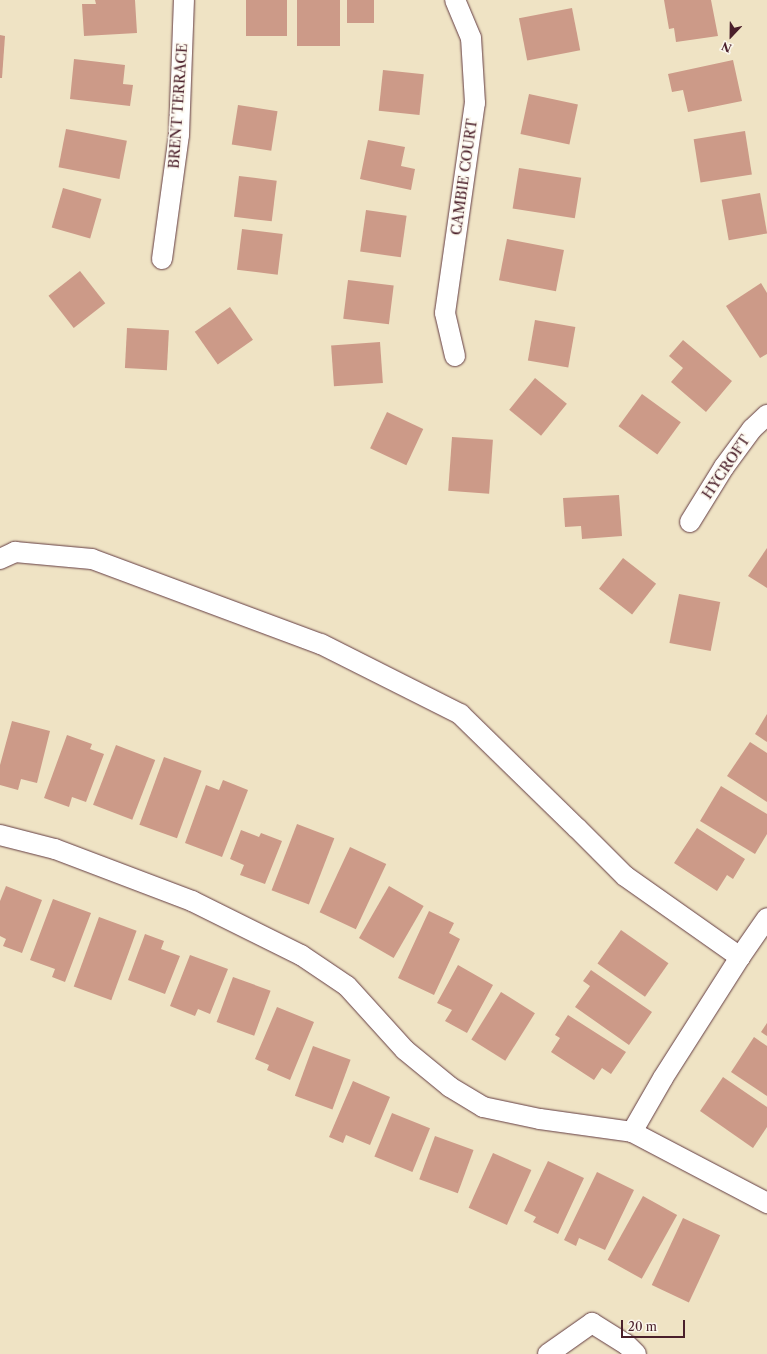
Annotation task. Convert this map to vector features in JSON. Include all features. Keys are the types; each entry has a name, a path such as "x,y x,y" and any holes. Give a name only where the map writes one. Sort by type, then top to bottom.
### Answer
{"street":[{"name":"BRENT TERRACE","path":"162,259 179,135 184,0"},
{"name":"CAMBIE COURT","path":"455,0 471,38 475,103 445,313 455,356"},
{"name":"HYCROFT","path":"690,522 724,467 752,429 767,416"},
{"path":"0,559 15,552 92,559 321,644 460,714 625,876 740,957"},
{"path":"0,835 55,849 192,901 301,955 347,986 410,1055 450,1087 483,1107 540,1119 632,1132 767,1202"},
{"path":"632,1132 663,1078 740,957 767,918"},
{"path":"548,1354 592,1323 626,1344 636,1354"}],"building":[{"path":"95,0 135,0 137,33 84,36 82,4 96,4"},
{"path":"246,0 287,0 287,36 246,36"},
{"path":"297,0 340,0 340,46 297,46"},
{"path":"347,0 374,0 374,23 347,23"},
{"path":"664,0 711,0 718,36 676,42 674,28 669,29"},
{"path":"572,8 580,50 527,61 519,18"},
{"path":"0,35 5,36 2,78 0,78"},
{"path":"74,59 125,65 123,84 133,85 130,106 70,99"},
{"path":"733,60 742,101 688,112 683,90 672,92 668,74"},
{"path":"383,70 424,74 419,115 379,111"},
{"path":"529,94 578,104 569,144 520,134"},
{"path":"238,105 278,111 271,151 232,145"},
{"path":"66,129 127,141 119,179 59,167"},
{"path":"745,131 752,174 701,183 694,139"},
{"path":"368,140 405,147 401,166 415,169 411,190 360,179"},
{"path":"519,168 581,178 575,218 513,208"},
{"path":"239,176 277,181 272,221 234,217"},
{"path":"63,188 101,199 90,238 52,227"},
{"path":"760,193 767,233 729,240 722,200"},
{"path":"366,210 407,216 401,257 360,252"},
{"path":"242,229 283,234 278,275 237,270"},
{"path":"507,239 564,250 556,291 499,280"},
{"path":"80,271 105,303 74,328 48,296"},
{"path":"348,280 394,286 389,324 343,319"},
{"path":"761,283 767,293 767,354 760,358 726,306"},
{"path":"230,307 253,340 218,364 195,332"},
{"path":"535,320 575,327 568,367 528,360"},
{"path":"127,328 169,330 167,370 125,368"},
{"path":"683,340 732,381 706,412 671,382 683,368 669,356"},
{"path":"380,342 383,383 334,386 331,345"},
{"path":"535,378 567,404 541,436 509,410"},
{"path":"642,394 681,422 657,455 618,426"},
{"path":"387,412 423,429 406,465 370,448"},
{"path":"452,437 493,440 489,494 448,491"},
{"path":"619,495 622,536 582,539 581,526 565,527 563,498"},
{"path":"767,548 767,588 748,576"},
{"path":"623,558 656,584 632,615 599,589"},
{"path":"679,594 720,602 711,651 669,643"},
{"path":"767,714 767,742 755,734"},
{"path":"12,721 50,731 37,783 21,779 18,790 0,785 0,765"},
{"path":"67,735 92,744 90,749 104,754 86,802 72,797 69,807 44,798"},
{"path":"750,742 767,753 767,802 727,776"},
{"path":"116,745 155,760 132,820 93,805"},
{"path":"164,757 202,771 177,838 139,825"},
{"path":"223,780 248,790 222,857 185,843 206,785 219,790"},
{"path":"721,786 767,814 767,834 755,854 700,821"},
{"path":"297,824 334,838 309,905 272,890"},
{"path":"697,828 745,859 733,879 727,875 717,891 674,863"},
{"path":"241,830 259,837 261,833 282,841 265,884 240,875 244,865 230,859"},
{"path":"350,847 386,864 356,929 320,912"},
{"path":"6,886 42,900 22,953 3,946 6,939 0,936 0,901"},
{"path":"389,886 424,906 394,958 359,938"},
{"path":"53,899 91,913 65,982 52,977 55,969 30,960"},
{"path":"429,911 454,923 449,933 460,939 434,995 398,978"},
{"path":"99,917 137,931 111,1000 74,987"},
{"path":"621,930 669,963 645,997 597,964"},
{"path":"145,934 164,941 161,949 180,956 165,994 128,980"},
{"path":"190,955 228,969 210,1014 198,1009 195,1016 170,1006"},
{"path":"458,965 493,985 467,1033 445,1021 452,1010 437,1003"},
{"path":"591,970 652,1012 629,1045 575,1007 590,986 583,981"},
{"path":"233,977 271,991 254,1036 217,1022"},
{"path":"501,992 535,1013 505,1061 471,1039"},
{"path":"277,1007 314,1022 290,1080 267,1070 269,1065 255,1059"},
{"path":"568,1015 626,1052 611,1074 602,1068 594,1080 551,1052 560,1038 555,1035"},
{"path":"767,1023 767,1036 761,1032"},
{"path":"754,1037 767,1046 767,1096 731,1072"},
{"path":"313,1046 351,1060 332,1109 295,1096"},
{"path":"723,1077 767,1107 767,1127 753,1148 700,1111"},
{"path":"353,1081 390,1097 370,1145 346,1135 343,1143 329,1137"},
{"path":"392,1113 430,1128 412,1172 374,1157"},
{"path":"435,1136 474,1150 458,1193 419,1179"},
{"path":"493,1153 531,1170 507,1225 469,1208"},
{"path":"548,1161 584,1178 558,1234 533,1222 536,1217 524,1211"},
{"path":"597,1172 634,1190 605,1250 579,1238 576,1246 564,1240"},
{"path":"643,1196 677,1215 642,1279 608,1260"},
{"path":"683,1218 720,1235 689,1302 652,1285"}]}
